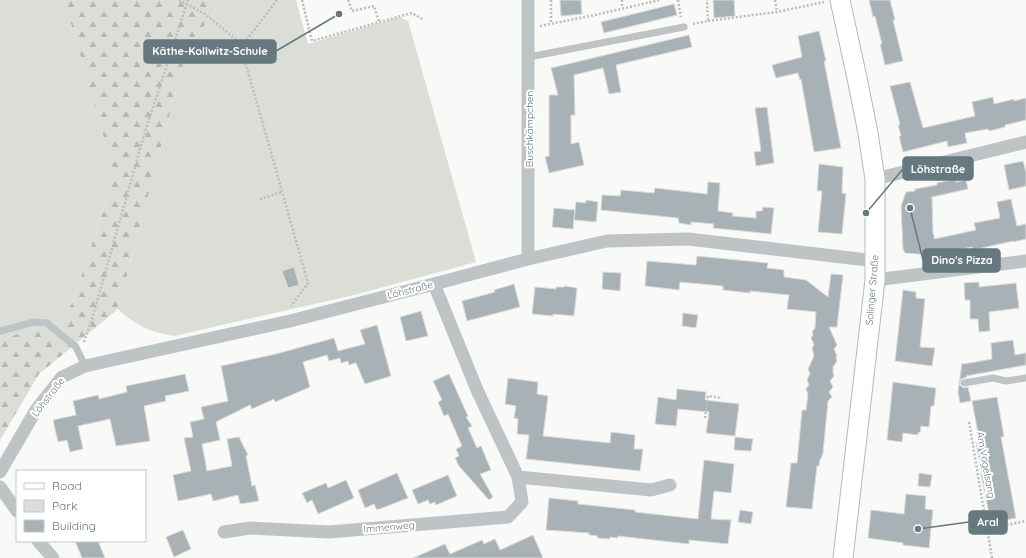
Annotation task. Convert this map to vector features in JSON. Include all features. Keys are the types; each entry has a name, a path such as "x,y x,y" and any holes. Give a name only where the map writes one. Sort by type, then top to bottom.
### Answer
{"main road":[{"name":"Solinger Straße","path":"834,1 857,78 875,179 875,280 843,558"}],"street":[{"name":"Buschkämpchen","path":"528,0 528,258"},
{"path":"875,179 1026,142"},
{"name":"Löhstraße","path":"0,472 36,410 62,377 85,366 290,321 528,258 607,241 688,239 876,261"},
{"path":"875,280 1026,261"},
{"name":"Immenweg","path":"224,532 250,528 329,532 508,517 522,502 518,477 477,390 434,284"},
{"path":"518,477 651,490 670,485"},
{"path":"0,487 16,510"},
{"path":"39,542 53,558"}],"lane":[{"path":"529,57 684,27"},
{"path":"0,331 34,322 47,323 76,347 85,366"},
{"path":"964,383 993,378 1006,381 1026,378"}],"path":[{"path":"179,0 205,14 243,45"},
{"path":"85,366 82,346 92,319 144,136 188,0"},
{"path":"277,0 241,47 308,283 290,308"},
{"path":"302,0 312,41 412,13 424,20"},
{"path":"348,0 352,11 374,6 379,22"},
{"path":"550,0 551,24"},
{"path":"622,0 622,8"},
{"path":"528,28 660,0"},
{"path":"678,0 684,27 708,21 777,12 834,1"},
{"path":"707,0 708,21"},
{"path":"775,0 777,12"},
{"path":"260,199 282,192"},
{"path":"705,418 708,396 722,398"},
{"name":"Am Vogelsang","path":"969,422 992,558"},
{"path":"987,529 1026,521"}],"green space":[{"path":"0,0 64,0 115,176 72,303 60,322 0,339"},
{"path":"64,0 222,0 187,50 118,309 39,374 0,440 0,339 60,322 72,303 115,176"},
{"path":"222,0 296,0 308,44 400,17 408,21 476,262 358,294 174,336 143,327 118,309 187,50"}],"building":[{"path":"560,0 581,0 582,14 561,16"},
{"path":"713,0 734,0 735,16 714,18"},
{"path":"869,0 890,0 895,20 893,20 903,61 885,65 880,44 882,44 875,16 873,17"},
{"path":"674,4 677,15 604,33 601,22"},
{"path":"819,31 826,61 824,61 841,148 814,152 801,79 800,80 798,73 776,78 772,65 802,57 798,36"},
{"path":"689,35 692,47 616,65 621,92 609,94 603,68 574,75 575,115 571,115 571,144 579,142 584,165 549,173 545,157 549,156 549,95 558,95 551,68"},
{"path":"910,82 923,128 975,116 972,102 993,97 994,104 1014,99 1014,101 1026,98 1026,120 989,131 988,129 965,133 967,143 948,147 947,141 903,152 899,136 901,136 898,125 900,125 890,86"},
{"path":"767,107 774,163 756,166 754,152 761,151 755,108"},
{"path":"1023,161 1026,172 1026,186 1009,190 1004,165"},
{"path":"819,164 843,167 842,193 846,194 842,234 818,232 822,191 817,191"},
{"path":"956,179 956,182 966,180 968,189 932,197 934,239 976,230 974,223 1000,218 997,202 1011,199 1017,226 1026,224 1026,239 973,250 972,247 931,255 905,253 903,249 901,206 906,192 915,191 915,189 937,185 937,183"},
{"path":"708,182 720,183 718,211 733,213 732,216 756,218 756,211 762,211 763,207 774,208 771,234 713,228 714,224 691,222 691,225 679,223 678,218 601,210 602,195 620,196 621,190 654,193 655,188 707,194"},
{"path":"586,200 598,202 596,222 574,220 576,202 586,203"},
{"path":"554,208 575,210 573,229 552,227"},
{"path":"697,256 768,263 767,268 784,270 784,277 806,280 828,297 831,274 843,275 837,327 829,327 837,345 834,349 837,356 837,361 833,367 834,376 830,381 833,387 829,392 832,397 828,401 823,453 819,466 817,466 812,509 786,507 791,463 797,463 802,410 806,410 808,394 806,389 809,385 807,379 810,374 808,369 814,356 812,348 814,345 811,338 813,335 812,332 815,328 816,312 787,309 789,295 723,290 723,286 680,282 679,290 645,286 647,261 696,265"},
{"path":"294,267 299,285 288,288 282,271"},
{"path":"603,272 621,273 620,291 602,289"},
{"path":"979,282 979,287 1016,283 1019,308 989,312 990,331 979,332 978,319 970,319 970,300 965,300 964,283"},
{"path":"514,284 520,307 467,321 462,301 495,292 494,290"},
{"path":"565,286 577,288 574,316 532,314 535,287 556,289 556,287"},
{"path":"903,290 916,292 916,298 925,299 920,347 935,348 932,366 895,361"},
{"path":"421,311 428,336 406,341 400,317"},
{"path":"683,313 698,315 696,328 682,326"},
{"path":"377,325 391,376 365,384 356,363 349,365 348,361 341,363 340,358 329,361 327,355 303,362 310,387 275,402 274,399 252,409 250,405 216,422 220,440 202,444 207,471 232,466 227,439 239,437 248,455 246,456 252,486 255,485 259,501 240,504 238,495 213,501 211,494 178,501 173,475 191,471 184,438 193,437 190,422 204,419 201,407 228,401 221,366 276,354 334,338 338,351 365,344 360,330"},
{"path":"1013,340 1015,355 1026,353 1026,365 966,376 967,377 961,379 959,384 962,363 964,364 992,359 991,343"},
{"path":"185,374 189,391 165,396 166,401 144,406 150,441 116,446 110,419 78,426 83,449 70,452 67,440 58,442 53,420 76,415 73,401 98,395 99,399 127,392 126,386"},
{"path":"449,374 468,416 466,417 472,426 468,428 477,448 481,446 491,470 480,474 493,497 489,500 459,466 455,458 459,456 456,449 462,446 448,414 444,416 438,402 442,400 433,381"},
{"path":"508,378 538,382 537,394 548,396 543,436 610,443 611,432 635,435 634,449 643,449 640,471 526,459 529,435 517,434 518,419 514,418 516,406 505,404"},
{"path":"893,382 936,388 934,406 931,406 929,427 921,426 920,433 918,432 918,435 903,433 902,442 887,440"},
{"path":"959,384 963,388 968,387 971,401 960,403 958,392"},
{"path":"677,389 706,392 705,400 739,404 735,436 706,433 709,412 678,409 676,426 655,424 658,397 676,400"},
{"path":"997,397 1004,437 1001,437 1016,518 991,523 976,442 979,442 972,401"},
{"path":"735,437 753,439 751,451 734,450"},
{"path":"704,460 734,464 731,493 714,491 711,519 731,520 728,544 689,540 689,544 618,536 618,538 610,537 610,539 597,538 598,536 589,535 589,533 546,530 549,498 578,501 578,504 698,519"},
{"path":"397,473 408,498 377,510 374,504 365,508 358,490"},
{"path":"919,473 932,475 930,487 918,486"},
{"path":"448,475 457,496 436,505 435,502 430,504 428,500 418,504 412,490"},
{"path":"346,480 354,498 318,514 312,500 307,503 302,493 326,483 328,488"},
{"path":"906,494 926,496 925,509 933,510 929,548 903,545 903,543 868,538 871,510 904,514"},
{"path":"740,510 753,512 751,524 738,522"},
{"path":"183,530 191,549 174,557 166,537"},
{"path":"533,535 543,558 413,558 445,544 450,554 482,540 484,544 495,539 500,550"},
{"path":"75,542 98,542 105,558 82,558"}],"place":[{"name":"Käthe-Kollwitz-Schule","path":"339,14"},
{"name":"Dino's Pizza","path":"910,208"},
{"name":"Löhstraße","path":"866,213"},
{"name":"Aral","path":"918,529"}]}
